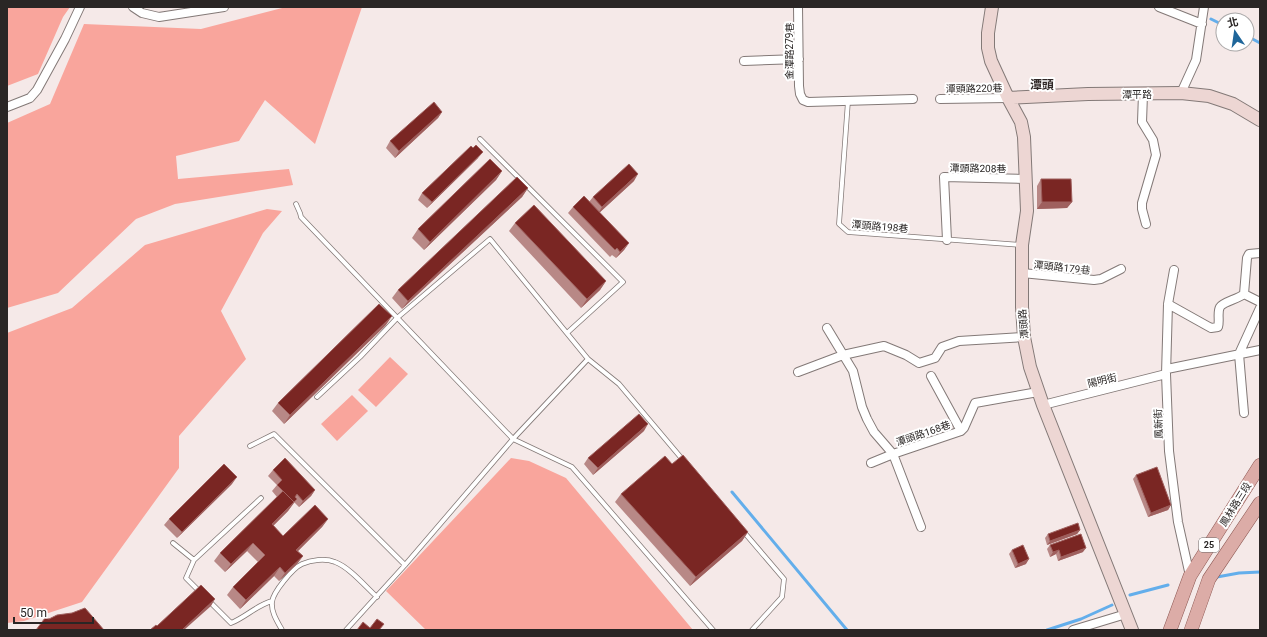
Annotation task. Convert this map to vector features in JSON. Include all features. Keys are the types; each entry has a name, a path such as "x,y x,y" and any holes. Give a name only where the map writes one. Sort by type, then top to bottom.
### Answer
{"main road":[{"name":"鳳林路三段","path":"1170,630 1190,576 1260,465"},
{"name":"鳳林路三段","path":"1191,630 1209,579 1260,503"}],"street":[{"path":"7,107 30,98 37,90 65,39 80,7"},
{"path":"132,7 142,13 159,16 224,7"},
{"name":"金潭路279巷","path":"798,7 800,94 803,100 808,102 848,100"},
{"name":"潭頭路","path":"992,7 988,33 988,48 991,61 1021,122 1024,136 1027,211 1022,245 1022,307 1024,337 1030,366 1043,405 1132,630"},
{"path":"1159,7 1202,24"},
{"path":"1181,93 1196,60 1204,7"},
{"path":"744,61 799,59"},
{"name":"潭平路","path":"1008,98 1088,94 1181,93 1209,96 1233,104 1260,120"},
{"path":"1143,94 1142,122 1153,140 1156,155 1142,203 1146,224"},
{"name":"潭頭路220巷","path":"940,99 1008,98"},
{"path":"848,100 913,99"},
{"name":"潭頭路208巷","path":"947,240 944,177 1026,179"},
{"path":"1244,294 1246,258 1249,254 1260,253"},
{"name":"潭頭路179巷","path":"1022,273 1094,280 1101,279 1121,269"},
{"name":"鳳新街","path":"1174,270 1168,304 1166,372 1169,451 1178,522 1190,576"},
{"path":"1244,294 1260,302"},
{"path":"1168,304 1211,328 1215,328 1218,327 1220,322 1219,308 1244,294"},
{"path":"1244,414 1239,354 1260,308"},
{"name":"潭頭路168巷","path":"827,328 853,371 862,407 867,419 874,432 893,454 921,527"},
{"path":"798,372 843,355 884,346 906,355 920,363 935,358 942,347 958,341 1024,337"},
{"name":"陽明街","path":"1043,405 1166,372 1260,350"},
{"path":"931,376 960,430"},
{"name":"潭頭路168巷","path":"871,463 964,428 976,403 1038,392"},
{"path":"1073,630 1126,614"}],"lane":[{"name":"潭頭路198巷","path":"848,100 839,224 848,232 1022,245"},
{"path":"480,140 623,282 567,333"},
{"path":"296,204 301,217 513,439 572,467 713,630"},
{"path":"317,397 360,357 397,318 490,239 588,359 619,384 686,464"},
{"path":"346,630 405,565 513,439 588,359"},
{"path":"250,446 274,434 405,565"},
{"path":"261,498 194,560 186,578 231,623 242,619 265,603 272,601"},
{"path":"738,524 784,579 782,597 752,630"},
{"path":"173,543 194,560"},
{"path":"282,630 276,620 272,601 281,584 301,564 317,560 334,561 343,566 377,597"}],"shaded area":[{"path":"7,7 70,7 63,17 38,74 7,86"},
{"path":"286,7 362,7 315,144 265,100 239,141 176,156 178,179 289,169 293,185 175,204 136,219 58,293 7,308 7,123 50,104 84,24 201,29"},
{"path":"267,209 282,211 263,233 221,311 246,359 179,436 179,468 82,602 24,621 7,623 7,333 72,308 145,245"},
{"path":"390,357 408,374 376,407 358,390"},
{"path":"352,395 368,411 337,441 321,424"},
{"path":"511,458 529,461 566,478 693,630 426,630 386,591"}],"building":[{"path":"434,102 442,112 399,151 390,141"},
{"path":"476,145 483,152 432,202 422,193 471,146 473,148"},
{"path":"490,159 502,171 430,242 418,229"},
{"path":"629,164 638,174 602,207 593,197"},
{"path":"517,177 528,188 408,301 398,290"},
{"path":"1041,179 1071,179 1072,202 1042,202"},
{"path":"584,196 629,243 620,252 617,248 615,250 573,207"},
{"path":"534,205 606,281 587,299 515,223"},
{"path":"379,304 392,316 290,415 278,403"},
{"path":"639,414 648,424 598,468 588,458"},
{"path":"683,455 748,532 696,577 621,494 665,456 672,464"},
{"path":"285,458 315,490 303,501 297,494 295,497 297,499 294,502 277,485 282,480 273,470"},
{"path":"224,464 237,477 182,532 169,519"},
{"path":"1157,467 1171,505 1151,513 1136,475"},
{"path":"283,491 294,502 272,524 283,536 315,505 328,519 296,550 303,556 285,573 280,567 246,600 233,587 265,555 253,543 231,564 220,553"},
{"path":"1078,523 1080,530 1050,541 1048,534"},
{"path":"1081,534 1086,548 1061,557 1059,550 1053,552 1050,545"},
{"path":"1023,545 1029,559 1018,564 1012,550"},
{"path":"201,585 215,599 182,630 150,630 156,625 157,626"},
{"path":"85,608 104,630 36,630 45,618 49,619 57,615 72,613"},
{"path":"377,619 384,624 379,630 357,630 363,622 370,628"}],"waterway":[{"path":"1211,19 1215,21"},
{"path":"1255,40 1260,43"},
{"path":"732,492 847,630"},
{"path":"1217,577 1239,573 1260,572"},
{"path":"1130,595 1168,585"},
{"path":"1047,630 1081,619 1112,605"}],"district":[{"name":"潭頭","path":"1042,85"}]}
